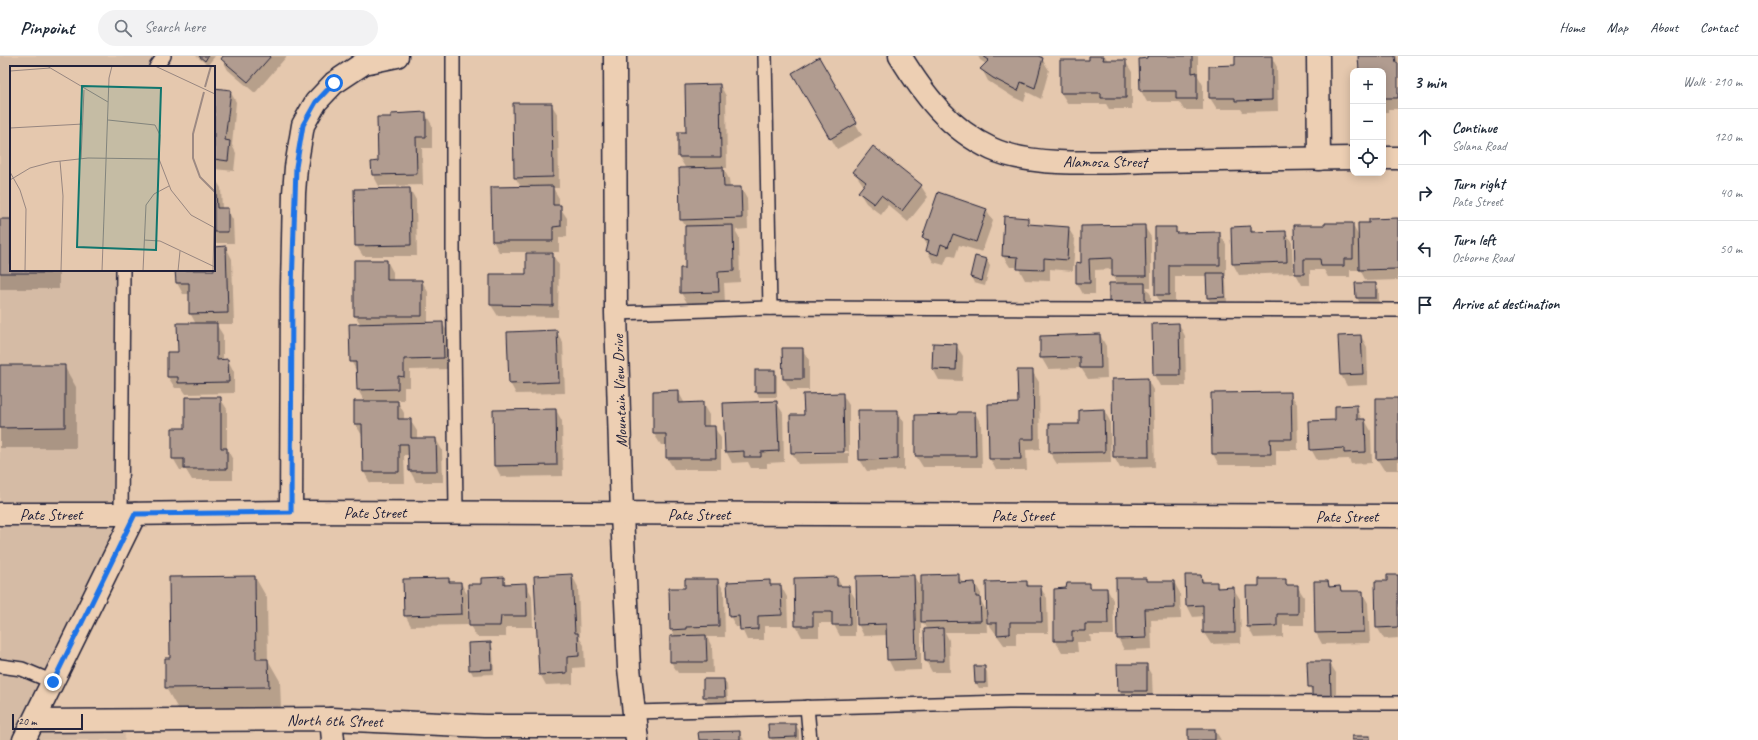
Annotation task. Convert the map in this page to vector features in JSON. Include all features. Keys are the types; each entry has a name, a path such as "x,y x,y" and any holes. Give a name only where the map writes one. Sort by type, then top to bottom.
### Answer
{"street":[{"path":"291,512 292,288 294,209 296,167 303,125 316,102 334,83 364,63 397,56"},
{"name":"Mountain View Drive","path":"615,56 616,313 628,668 635,726"},
{"name":"Alamosa Street","path":"900,56 919,86 954,125 973,139 1014,157 1050,162 1350,158"},
{"path":"1318,56 1319,158"},
{"path":"1386,158 1398,158"},
{"name":"Pate Street","path":"0,514 291,512 1398,516"},
{"path":"24,740 35,721 53,682 128,514"},
{"path":"331,719 333,740"},
{"name":"North 6th Street","path":"35,721 331,719 485,733 635,726"}],"lane":[{"path":"157,66 164,56"},
{"path":"453,56 453,249 456,513"},
{"path":"765,56 770,308"},
{"path":"123,271 128,514"},
{"path":"616,313 770,308 1398,310"},
{"path":"0,666 22,669 53,682"},
{"path":"635,726 807,706 1008,702 1398,703"},
{"path":"807,706 810,740"}],"shaded area":[{"path":"0,56 164,56 157,66 10,66 10,271 123,271 121,514 135,514 35,721 124,721 125,740 0,740"}],"building":[{"path":"199,56 208,56 205,61"},
{"path":"223,56 271,56 248,82 221,59"},
{"path":"983,56 1038,56 1043,58 1035,88 1021,82 1018,91 993,78 980,69 989,60"},
{"path":"1089,56 1104,56 1103,60 1126,60 1126,98 1101,98 1101,93 1060,93 1060,60 1089,60"},
{"path":"1147,56 1192,56 1192,73 1197,72 1197,99 1176,99 1176,91 1140,91 1139,59 1147,58"},
{"path":"1235,56 1272,56 1272,100 1235,101 1235,98 1209,98 1209,66 1235,65"},
{"path":"1358,56 1395,56 1396,63 1398,63 1398,98 1386,98 1386,68 1359,68"},
{"path":"819,57 857,123 830,139 792,73"},
{"path":"720,84 721,157 678,157 678,132 686,132 685,85"},
{"path":"215,88 231,90 225,140 230,141 228,161 215,159"},
{"path":"513,103 552,103 553,177 514,178"},
{"path":"426,112 426,137 416,137 417,174 372,175 371,162 378,161 377,117 391,117 391,114"},
{"path":"873,146 922,185 902,211 881,195 874,204 858,192 866,182 853,172"},
{"path":"723,167 724,187 741,187 742,218 680,220 679,168"},
{"path":"215,176 217,208 228,208 228,232 215,232"},
{"path":"553,186 553,205 561,205 561,226 553,227 553,241 492,241 491,187"},
{"path":"410,188 411,245 355,246 354,189"},
{"path":"938,192 987,209 976,242 953,234 948,247 941,244 938,255 926,251 929,240 922,238"},
{"path":"1004,216 1028,218 1028,224 1069,227 1067,260 1044,258 1044,270 1017,269 1018,257 1002,256"},
{"path":"1398,218 1398,269 1359,270 1358,223 1369,223 1369,219"},
{"path":"0,219 10,219 10,271 50,271 50,273 0,273"},
{"path":"1325,223 1353,223 1353,259 1344,259 1344,266 1321,266 1320,259 1304,259 1304,274 1295,274 1294,225 1325,225"},
{"path":"733,225 734,271 718,272 719,292 680,293 680,268 685,268 685,226"},
{"path":"1145,225 1146,276 1112,276 1112,258 1089,259 1090,283 1076,283 1076,262 1081,263 1081,226"},
{"path":"1251,226 1251,232 1286,231 1287,262 1232,264 1231,227"},
{"path":"1155,227 1176,227 1176,233 1220,232 1220,265 1169,265 1169,295 1155,295"},
{"path":"226,246 228,313 189,314 189,283 176,283 175,271 215,271 215,247"},
{"path":"526,253 553,253 553,306 490,305 490,274 526,274"},
{"path":"975,256 987,259 982,281 970,277"},
{"path":"354,260 387,260 387,280 422,280 422,316 354,316"},
{"path":"1206,273 1224,273 1225,297 1207,298"},
{"path":"1109,283 1145,283 1145,302 1109,303"},
{"path":"1355,283 1376,283 1376,298 1356,298"},
{"path":"443,322 444,358 404,359 404,377 398,376 398,389 357,390 356,362 350,362 349,324"},
{"path":"177,323 217,323 217,360 228,359 229,382 178,383 178,377 167,377 167,352 178,352"},
{"path":"1179,323 1180,375 1153,375 1152,324"},
{"path":"557,330 559,382 509,384 507,332"},
{"path":"1100,334 1101,368 1080,368 1080,357 1040,358 1040,336"},
{"path":"1361,335 1363,374 1340,375 1338,336"},
{"path":"933,343 957,344 956,370 932,369"},
{"path":"782,348 803,348 803,379 783,379"},
{"path":"0,365 65,365 65,427 0,428"},
{"path":"755,370 775,370 775,392 755,392"},
{"path":"1017,370 1033,370 1034,439 1020,439 1021,459 989,459 988,404 1018,403"},
{"path":"1148,378 1149,457 1113,457 1112,379"},
{"path":"679,390 679,403 703,402 703,426 715,426 716,458 666,458 666,434 653,434 653,391"},
{"path":"1291,392 1292,439 1270,439 1271,454 1212,454 1211,393"},
{"path":"843,393 844,452 791,453 790,415 804,415 803,394"},
{"path":"185,397 221,397 221,448 227,448 227,469 184,469 184,459 172,459 172,428 185,428"},
{"path":"1376,398 1398,398 1398,458 1376,459"},
{"path":"354,401 398,401 398,419 411,419 411,438 436,438 437,471 409,471 408,444 399,444 399,472 363,472 362,424 354,424"},
{"path":"777,401 779,451 761,452 761,457 744,457 744,451 725,452 723,403"},
{"path":"1357,405 1357,419 1365,419 1366,452 1344,453 1344,448 1310,450 1309,421 1335,420 1335,406"},
{"path":"556,409 557,465 494,466 493,410"},
{"path":"1104,409 1105,452 1049,453 1049,424 1079,424 1079,410"},
{"path":"858,410 898,410 898,459 859,460"},
{"path":"958,412 975,412 976,456 915,456 915,415 957,414"},
{"path":"572,574 575,633 578,633 579,656 567,657 567,673 539,675 534,576"},
{"path":"959,574 959,583 975,582 976,597 980,597 981,621 921,622 921,575"},
{"path":"914,575 916,659 887,660 886,624 857,625 856,576"},
{"path":"1185,575 1201,575 1202,582 1217,582 1217,588 1234,587 1235,633 1203,633 1203,605 1186,606"},
{"path":"1387,575 1398,575 1398,627 1376,628 1375,581 1387,581"},
{"path":"255,576 256,659 268,659 269,687 165,688 165,658 170,658 169,577"},
{"path":"504,577 504,584 526,583 527,616 501,616 500,626 469,626 468,584 481,584 481,578"},
{"path":"837,577 837,586 849,586 850,625 832,625 832,612 813,612 813,626 795,626 794,578"},
{"path":"449,578 449,582 461,582 462,614 404,616 403,579"},
{"path":"1116,578 1146,578 1146,581 1174,581 1175,608 1145,609 1146,638 1117,639"},
{"path":"685,579 718,579 719,626 686,627 686,629 670,630 669,588 685,588"},
{"path":"1259,579 1286,579 1286,585 1298,585 1298,614 1277,614 1277,626 1247,627 1246,586 1259,586"},
{"path":"770,580 770,585 781,585 782,615 758,616 758,629 740,630 739,616 729,617 727,582"},
{"path":"1027,581 1027,586 1041,586 1042,622 1010,622 1010,634 997,635 997,623 987,623 986,582"},
{"path":"1314,581 1328,581 1329,587 1340,586 1341,591 1363,591 1364,632 1315,633"},
{"path":"1067,583 1089,583 1089,588 1107,588 1108,624 1085,624 1085,631 1072,631 1072,641 1054,641 1054,589 1066,588"},
{"path":"943,628 944,661 925,661 924,629"},
{"path":"706,635 707,662 670,662 670,636"},
{"path":"491,642 492,669 469,670 468,643"},
{"path":"1307,661 1330,661 1331,696 1312,696 1312,687 1308,687"},
{"path":"1117,664 1147,664 1147,691 1118,691"},
{"path":"974,666 985,666 985,683 975,683"},
{"path":"703,679 724,679 725,697 703,697"},
{"path":"768,724 796,724 796,737 769,738"},
{"path":"1188,729 1215,729 1215,740 1188,740"},
{"path":"740,731 740,740 699,740 698,732"},
{"path":"1352,736 1370,736 1370,740 1352,740"}],"route":[{"path":"53,682 135,514 291,512 292,288 296,167 303,125 316,102 334,83"}]}
